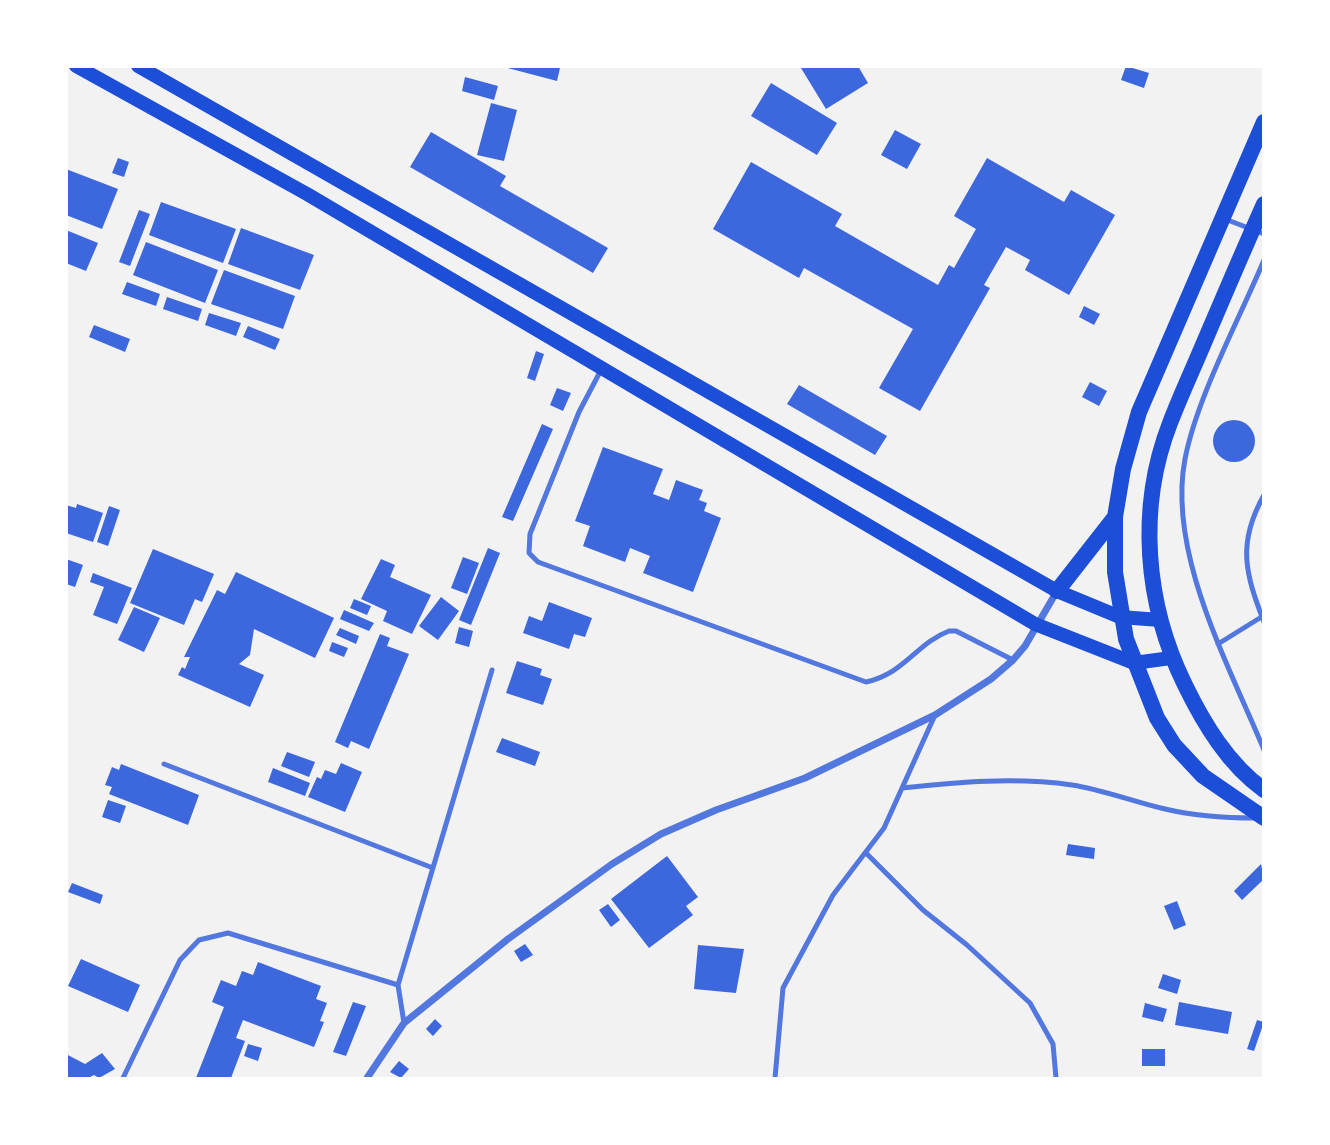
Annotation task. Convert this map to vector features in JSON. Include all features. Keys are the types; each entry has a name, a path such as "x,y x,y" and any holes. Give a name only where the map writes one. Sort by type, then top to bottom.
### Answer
{"main road":[{"path":"76,66 296,187 1035,624 1134,663 1171,658"},
{"path":"138,66 159,71 1057,591 1120,617 1160,620"},
{"path":"1264,122 1139,412 1123,469 1115,516 1115,572 1120,617 1134,663 1157,718 1174,745 1203,776 1264,818"},
{"path":"1264,204 1258,231 1163,446 1150,518 1150,573 1171,658 1209,731 1231,759 1264,790"},
{"path":"1057,591 1115,516"}],"street":[{"path":"367,1079 404,1023 508,939 612,864 662,834 716,810 805,778 934,715 991,679 1013,660 1057,591"}],"lane":[{"path":"1222,218 1258,231"},
{"path":"1264,260 1196,422 1185,460 1183,520 1218,644 1264,750"},
{"path":"603,367 579,412 530,534 529,553 538,562 866,681 881,679 899,669 949,631 956,631 1013,660"},
{"path":"1218,644 1263,618 1251,594 1245,546 1254,512 1264,495"},
{"path":"404,1023 398,985 492,670"},
{"path":"775,1079 783,988 833,895 884,828 934,715"},
{"path":"164,764 433,868"},
{"path":"902,788 951,783 1038,782 1074,786 1166,809 1218,818 1264,818"},
{"path":"866,853 923,911 967,945 1030,1003 1053,1044 1056,1079"},
{"path":"124,1079 180,960 199,940 228,933 398,985"}],"building":[{"path":"500,66 553,66 560,68 557,81"},
{"path":"858,66 868,83 826,109 801,68"},
{"path":"1126,66 1149,73 1144,88 1121,80"},
{"path":"465,77 498,86 494,100 462,91"},
{"path":"771,83 837,123 817,155 751,116"},
{"path":"491,103 517,110 504,161 477,155"},
{"path":"895,130 921,144 907,169 881,155"},
{"path":"431,132 506,176 500,186 608,248 593,273 410,167"},
{"path":"118,158 129,162 124,177 112,173"},
{"path":"987,158 1064,202 1071,190 1115,215 1069,295 1025,270 1030,260 1006,247 984,285 990,288 920,411 879,388 913,329 804,268 799,278 713,229 751,162 842,214 835,226 938,285 949,265 954,268 976,229 954,216"},
{"path":"66,169 118,189 102,229 66,215"},
{"path":"161,202 236,229 223,263 149,235"},
{"path":"139,210 150,214 130,266 119,262"},
{"path":"241,228 314,255 300,290 228,264"},
{"path":"66,230 98,243 86,271 66,263"},
{"path":"146,242 218,270 205,303 133,275"},
{"path":"224,270 295,296 283,329 211,304"},
{"path":"127,282 160,294 156,306 122,294"},
{"path":"167,297 202,309 198,321 163,309"},
{"path":"1084,306 1100,314 1094,325 1079,317"},
{"path":"209,313 241,323 236,336 205,325"},
{"path":"94,325 130,339 125,352 89,337"},
{"path":"248,326 280,339 275,350 243,337"},
{"path":"536,351 544,354 535,381 527,378"},
{"path":"1090,382 1107,391 1099,406 1082,397"},
{"path":"799,385 887,436 875,455 787,404"},
{"path":"557,388 571,393 563,411 550,405"},
{"path":"1234,420 1249,426 1255,441 1249,456 1234,462 1219,456 1213,441 1219,426"},
{"path":"542,424 553,429 513,521 502,517"},
{"path":"603,447 663,469 653,494 669,500 676,480 703,490 699,500 707,503 704,511 721,518 693,592 643,573 650,556 630,548 625,562 583,546 590,526 575,521"},
{"path":"77,504 103,513 93,542 66,533 66,505 76,508"},
{"path":"109,506 120,510 108,546 97,542"},
{"path":"488,548 500,553 471,625 459,620"},
{"path":"153,549 214,574 202,602 195,599 184,625 130,603"},
{"path":"463,557 479,563 467,594 451,588"},
{"path":"66,559 83,565 75,587 66,584"},
{"path":"381,559 395,565 390,577 431,595 412,634 383,621 387,611 361,599"},
{"path":"236,572 334,618 315,658 254,629 250,655 239,664 264,675 250,707 178,675 182,667 185,669 190,657 184,657 217,590 225,594"},
{"path":"93,573 132,588 117,624 93,615 104,587 90,582"},
{"path":"441,597 459,611 438,640 419,626"},
{"path":"354,599 371,606 367,615 350,608"},
{"path":"549,602 592,618 585,637 574,634 569,649 523,633 529,616 542,621"},
{"path":"134,607 160,618 144,652 118,640"},
{"path":"344,610 374,623 369,631 340,619"},
{"path":"459,627 473,631 469,647 455,643"},
{"path":"340,628 359,636 356,644 336,635"},
{"path":"380,634 390,638 387,646 409,654 369,749 351,741 348,748 335,742"},
{"path":"332,642 348,648 344,657 329,651"},
{"path":"517,661 542,669 540,675 552,679 543,705 506,693"},
{"path":"502,738 540,752 535,766 496,752"},
{"path":"287,752 315,762 309,777 281,766"},
{"path":"341,763 362,772 345,812 308,797 317,777 321,779 325,770 336,774"},
{"path":"121,764 199,795 188,825 109,794 112,787 105,785 112,767 119,770"},
{"path":"273,768 310,783 305,796 268,782"},
{"path":"108,800 126,806 120,823 102,817"},
{"path":"1068,844 1095,848 1094,859 1066,855"},
{"path":"667,856 698,897 686,906 693,915 649,948 611,899"},
{"path":"1261,864 1264,879 1242,900 1234,891"},
{"path":"72,883 103,895 100,904 68,892"},
{"path":"1177,901 1186,925 1174,930 1164,906"},
{"path":"608,904 620,920 611,927 599,910"},
{"path":"525,944 533,955 521,962 514,951"},
{"path":"698,945 744,949 736,993 694,989"},
{"path":"81,959 140,985 128,1012 68,986"},
{"path":"258,962 321,986 316,999 327,1003 320,1021 324,1022 314,1047 243,1020 236,1038 245,1041 231,1078 196,1078 224,1007 212,1002 221,980 236,986 242,971 253,975"},
{"path":"1163,974 1181,980 1177,994 1158,988"},
{"path":"353,1002 366,1006 346,1056 333,1052"},
{"path":"1179,1002 1232,1012 1228,1034 1175,1025"},
{"path":"1145,1003 1167,1009 1163,1022 1142,1017"},
{"path":"435,1019 442,1026 433,1036 426,1029"},
{"path":"1257,1020 1264,1022 1254,1051 1247,1049"},
{"path":"248,1044 262,1048 258,1061 244,1056"},
{"path":"1142,1049 1165,1049 1165,1066 1142,1066"},
{"path":"102,1053 115,1069 99,1078 94,1075 88,1078 66,1078 66,1054 85,1064"},
{"path":"399,1061 409,1069 401,1078 390,1072"}]}
